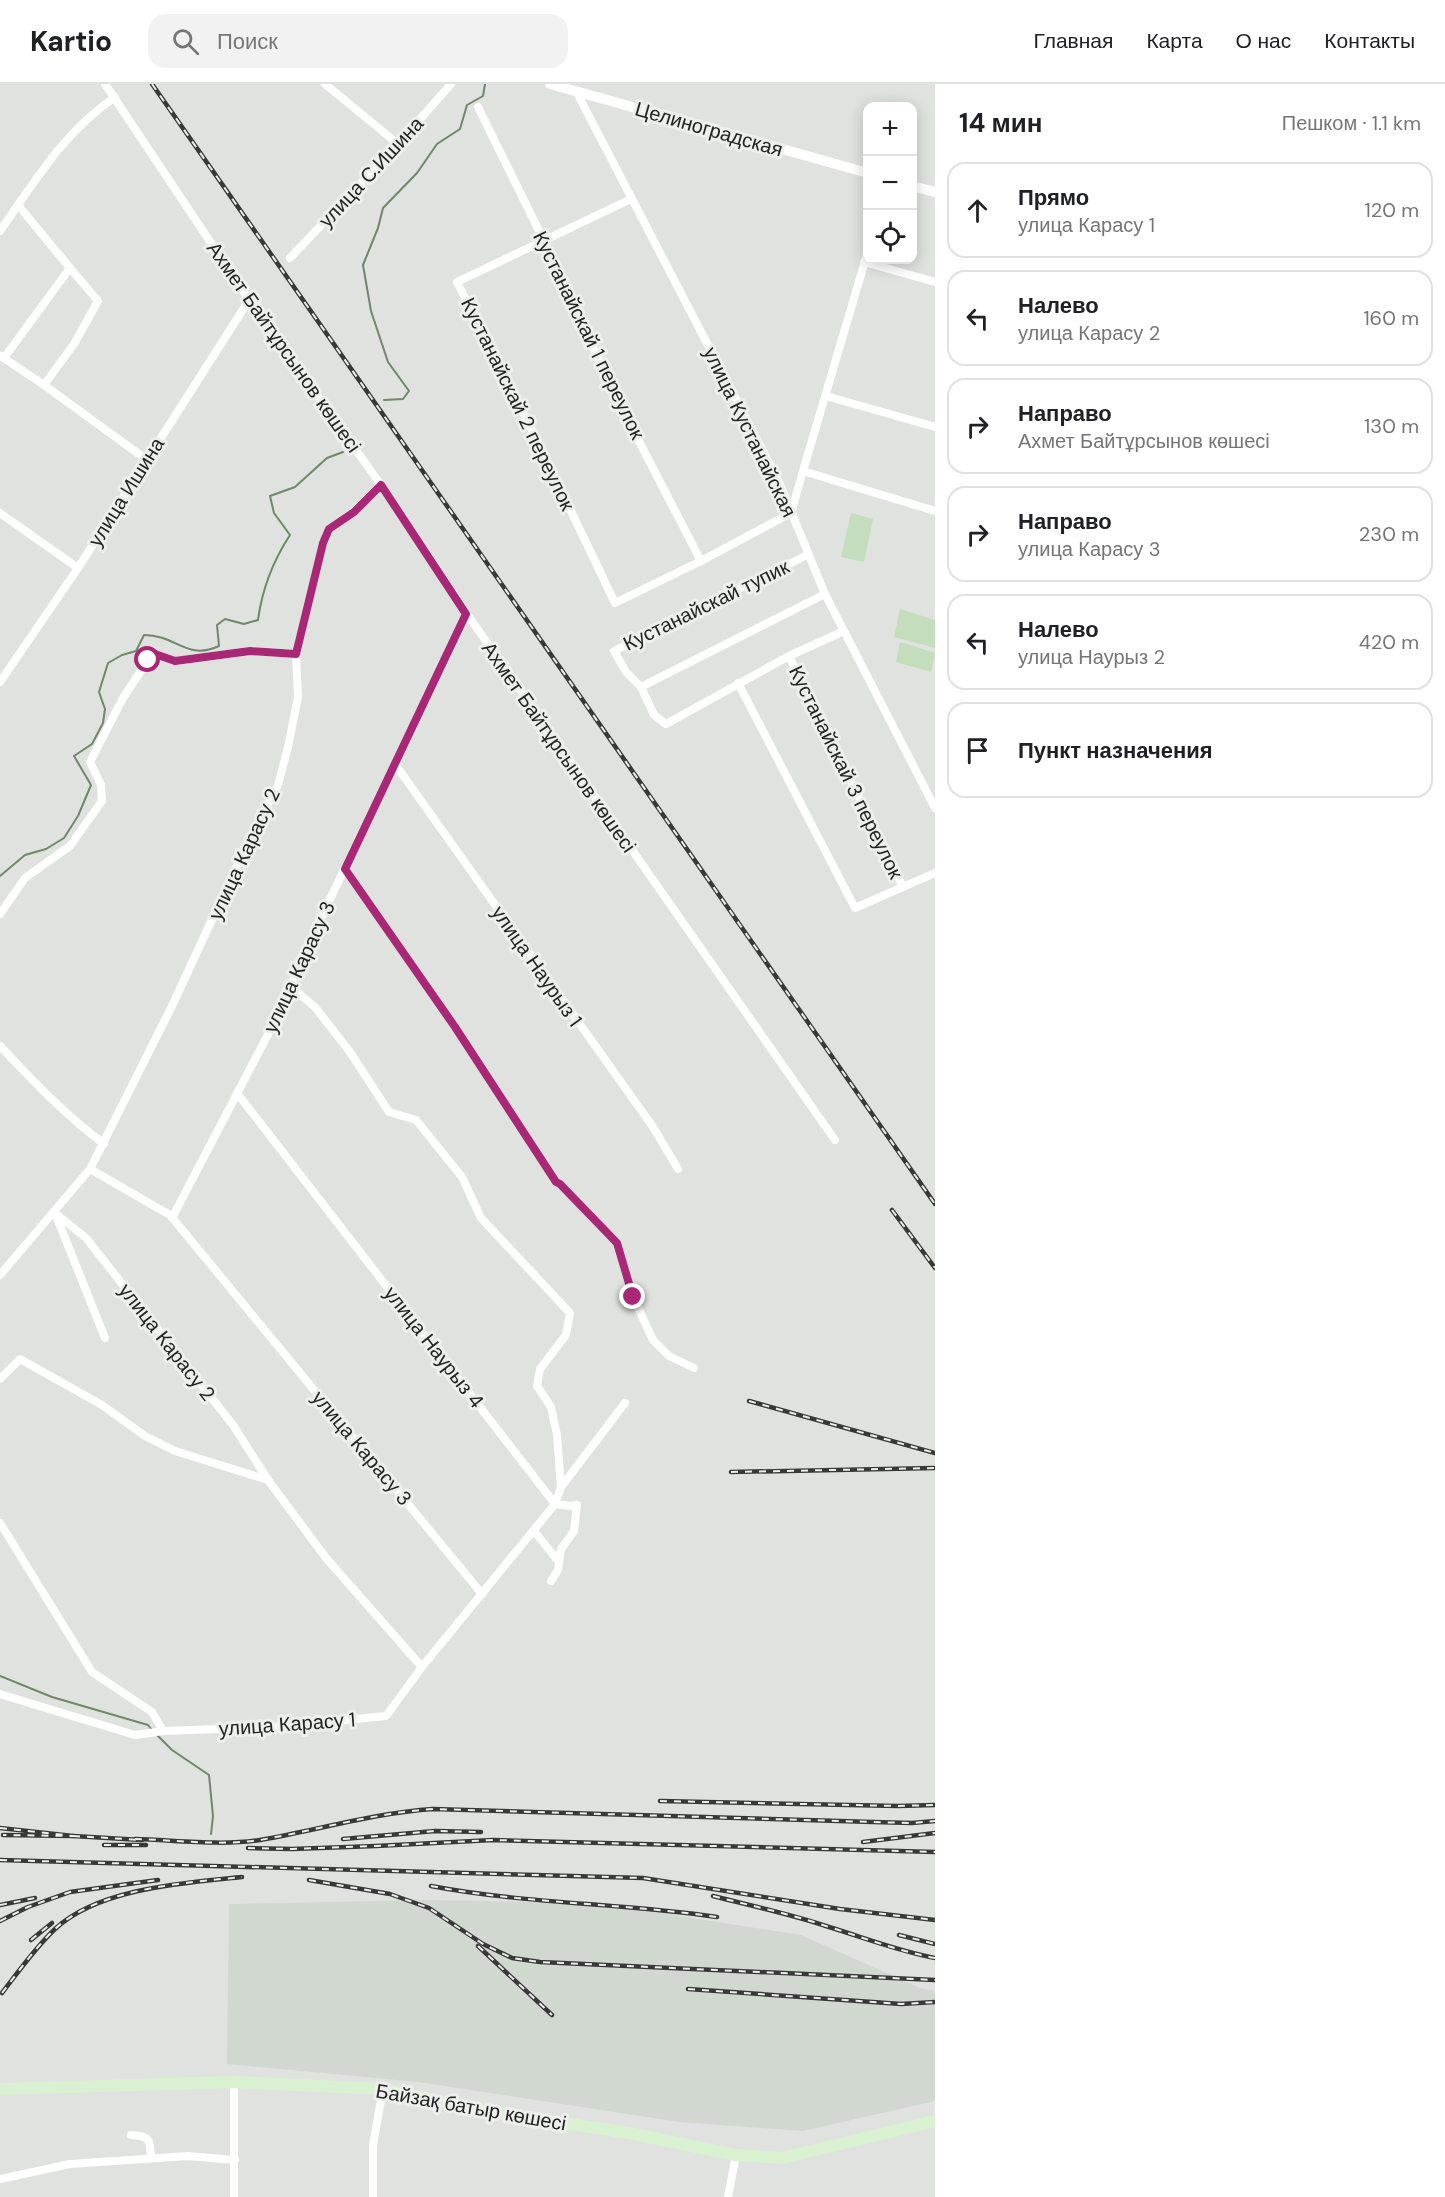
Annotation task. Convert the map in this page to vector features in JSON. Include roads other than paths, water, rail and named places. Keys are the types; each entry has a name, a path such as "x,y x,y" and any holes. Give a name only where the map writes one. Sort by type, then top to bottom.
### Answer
{"main road":[{"name":"Байзақ батыр көшесі","path":"0,2089 234,2082 383,2089 492,2112 629,2133 736,2155 782,2158 935,2121"}],"street":[{"name":"Ахмет Байтұрсынов көшесі","path":"105,84 249,300 381,485 466,614 835,1140"},
{"path":"325,84 398,144"},
{"name":"улица С.Ишина","path":"290,258 398,144 451,84"},
{"name":"Целиноградская","path":"550,84 863,172"},
{"name":"улица Кустанайская","path":"576,91 779,482 807,555 825,594 935,808"},
{"path":"0,231 63,142 96,110 115,97"},
{"name":"Кустанайскай 1 переулок","path":"478,107 544,241 613,391 701,561"},
{"path":"917,187 935,192"},
{"name":"Кустанайскай 2 переулок","path":"631,199 458,282 615,603 701,561"},
{"path":"18,206 98,301 75,344 44,385"},
{"path":"701,561 791,513 863,264"},
{"path":"871,264 935,282"},
{"path":"70,268 2,357 147,460"},
{"name":"улица Ишина","path":"2,677 78,568 249,300"},
{"path":"826,396 935,427"},
{"path":"803,471 935,511"},
{"name":"улица Карасу 2","path":"0,1275 90,1169 172,1006 246,846 278,785 298,697 296,654 323,543 329,529 354,512 381,485"},
{"path":"0,513 78,568"},
{"name":"Кустанайскай тупик","path":"807,555 614,651 626,672 641,687 654,715 666,724 688,714 738,683 789,656 844,631"},
{"path":"641,687 825,594"},
{"name":"улица Карасу 3","path":"172,1218 274,1023 466,614"},
{"path":"0,914 25,878 70,846 102,801 101,785 90,762 123,698 148,660 155,654 175,661 250,651 296,654"},
{"name":"Кустанайскай 3 переулок","path":"789,656 903,887"},
{"name":"Кустанайскай 3 переулок","path":"738,683 855,908 935,873"},
{"name":"улица Наурыз 1","path":"395,764 653,1127 678,1169"},
{"path":"345,869 455,1027 556,1182 617,1243 633,1297 653,1340 669,1356 694,1368"},
{"path":"290,986 315,1007 350,1052 389,1112 416,1120 462,1177 482,1218 570,1313 566,1335 540,1369 537,1386 551,1407 557,1435 561,1487"},
{"path":"0,1046 39,1089 75,1123 104,1144"},
{"name":"улица Наурыз 4","path":"237,1093 555,1504"},
{"name":"улица Карасу 3","path":"90,1169 172,1218 482,1594"},
{"name":"улица Карасу 2","path":"55,1213 105,1338"},
{"name":"улица Карасу 2","path":"55,1213 86,1238 233,1425 268,1480 326,1558 422,1667"},
{"path":"0,1379 20,1359 102,1405 145,1436 175,1450 268,1480"},
{"path":"551,1581 558,1570 561,1549 574,1531 577,1504 571,1506 555,1504 561,1487 625,1403"},
{"name":"улица Карасу 1","path":"0,1694 135,1735 163,1731 276,1727 386,1716 422,1667 555,1504"},
{"path":"0,1523 92,1672 152,1712 163,1731"},
{"path":"534,1531 559,1562"},
{"path":"234,2082 234,2197"},
{"path":"373,2197 373,2145 383,2089"},
{"path":"131,2135 144,2136 148,2139 151,2158"},
{"path":"728,2197 736,2155"},
{"path":"0,2180 70,2164 188,2156 235,2160"}],"waterway":[{"path":"384,400 403,399 409,391 388,362 371,311 363,265 378,228 383,208 417,173 437,144 460,129 467,105 483,96 485,84"},
{"path":"0,876 25,855 46,849 64,838 78,816 91,785 74,756 92,744 103,723 105,709 99,692 108,663 122,655 136,651 144,635 165,639 189,649 208,650 219,646 217,625 225,619 244,624 258,620 269,576 290,535 274,513 270,496 295,487 327,458 343,452"},
{"path":"0,1676 52,1697 148,1725 152,1730"},
{"path":"156,1734 172,1750 209,1775 213,1816 211,1834"}],"railway":[{"path":"152,84 935,1204"},
{"path":"892,1210 935,1268"},
{"path":"749,1401 935,1453"},
{"path":"731,1472 935,1468"},
{"path":"660,1801 935,1805"},
{"path":"135,1839 214,1843 245,1842 389,1814 433,1809 912,1823 935,1821"},
{"path":"0,1828 73,1836 3,1835"},
{"path":"343,1839 435,1831 481,1832"},
{"path":"863,1842 935,1833"},
{"path":"73,1836 142,1840"},
{"path":"248,1848 292,1849 493,1840 935,1852"},
{"path":"104,1845 146,1845"},
{"path":"0,1860 643,1878 840,1909 935,1920"},
{"path":"2,1993 55,1929 73,1915 95,1904 118,1896 169,1885 242,1877"},
{"path":"0,1921 28,1907 70,1892 158,1880"},
{"path":"309,1880 390,1894 429,1908 483,1944 512,1958 540,1962 935,1980"},
{"path":"431,1886 538,1900 717,1917"},
{"path":"713,1896 800,1918 935,1958"},
{"path":"0,1905 35,1898"},
{"path":"31,1940 52,1923"},
{"path":"899,1935 935,1944"},
{"path":"478,1946 552,2015"},
{"path":"688,1989 901,2004 935,2002"}]}
